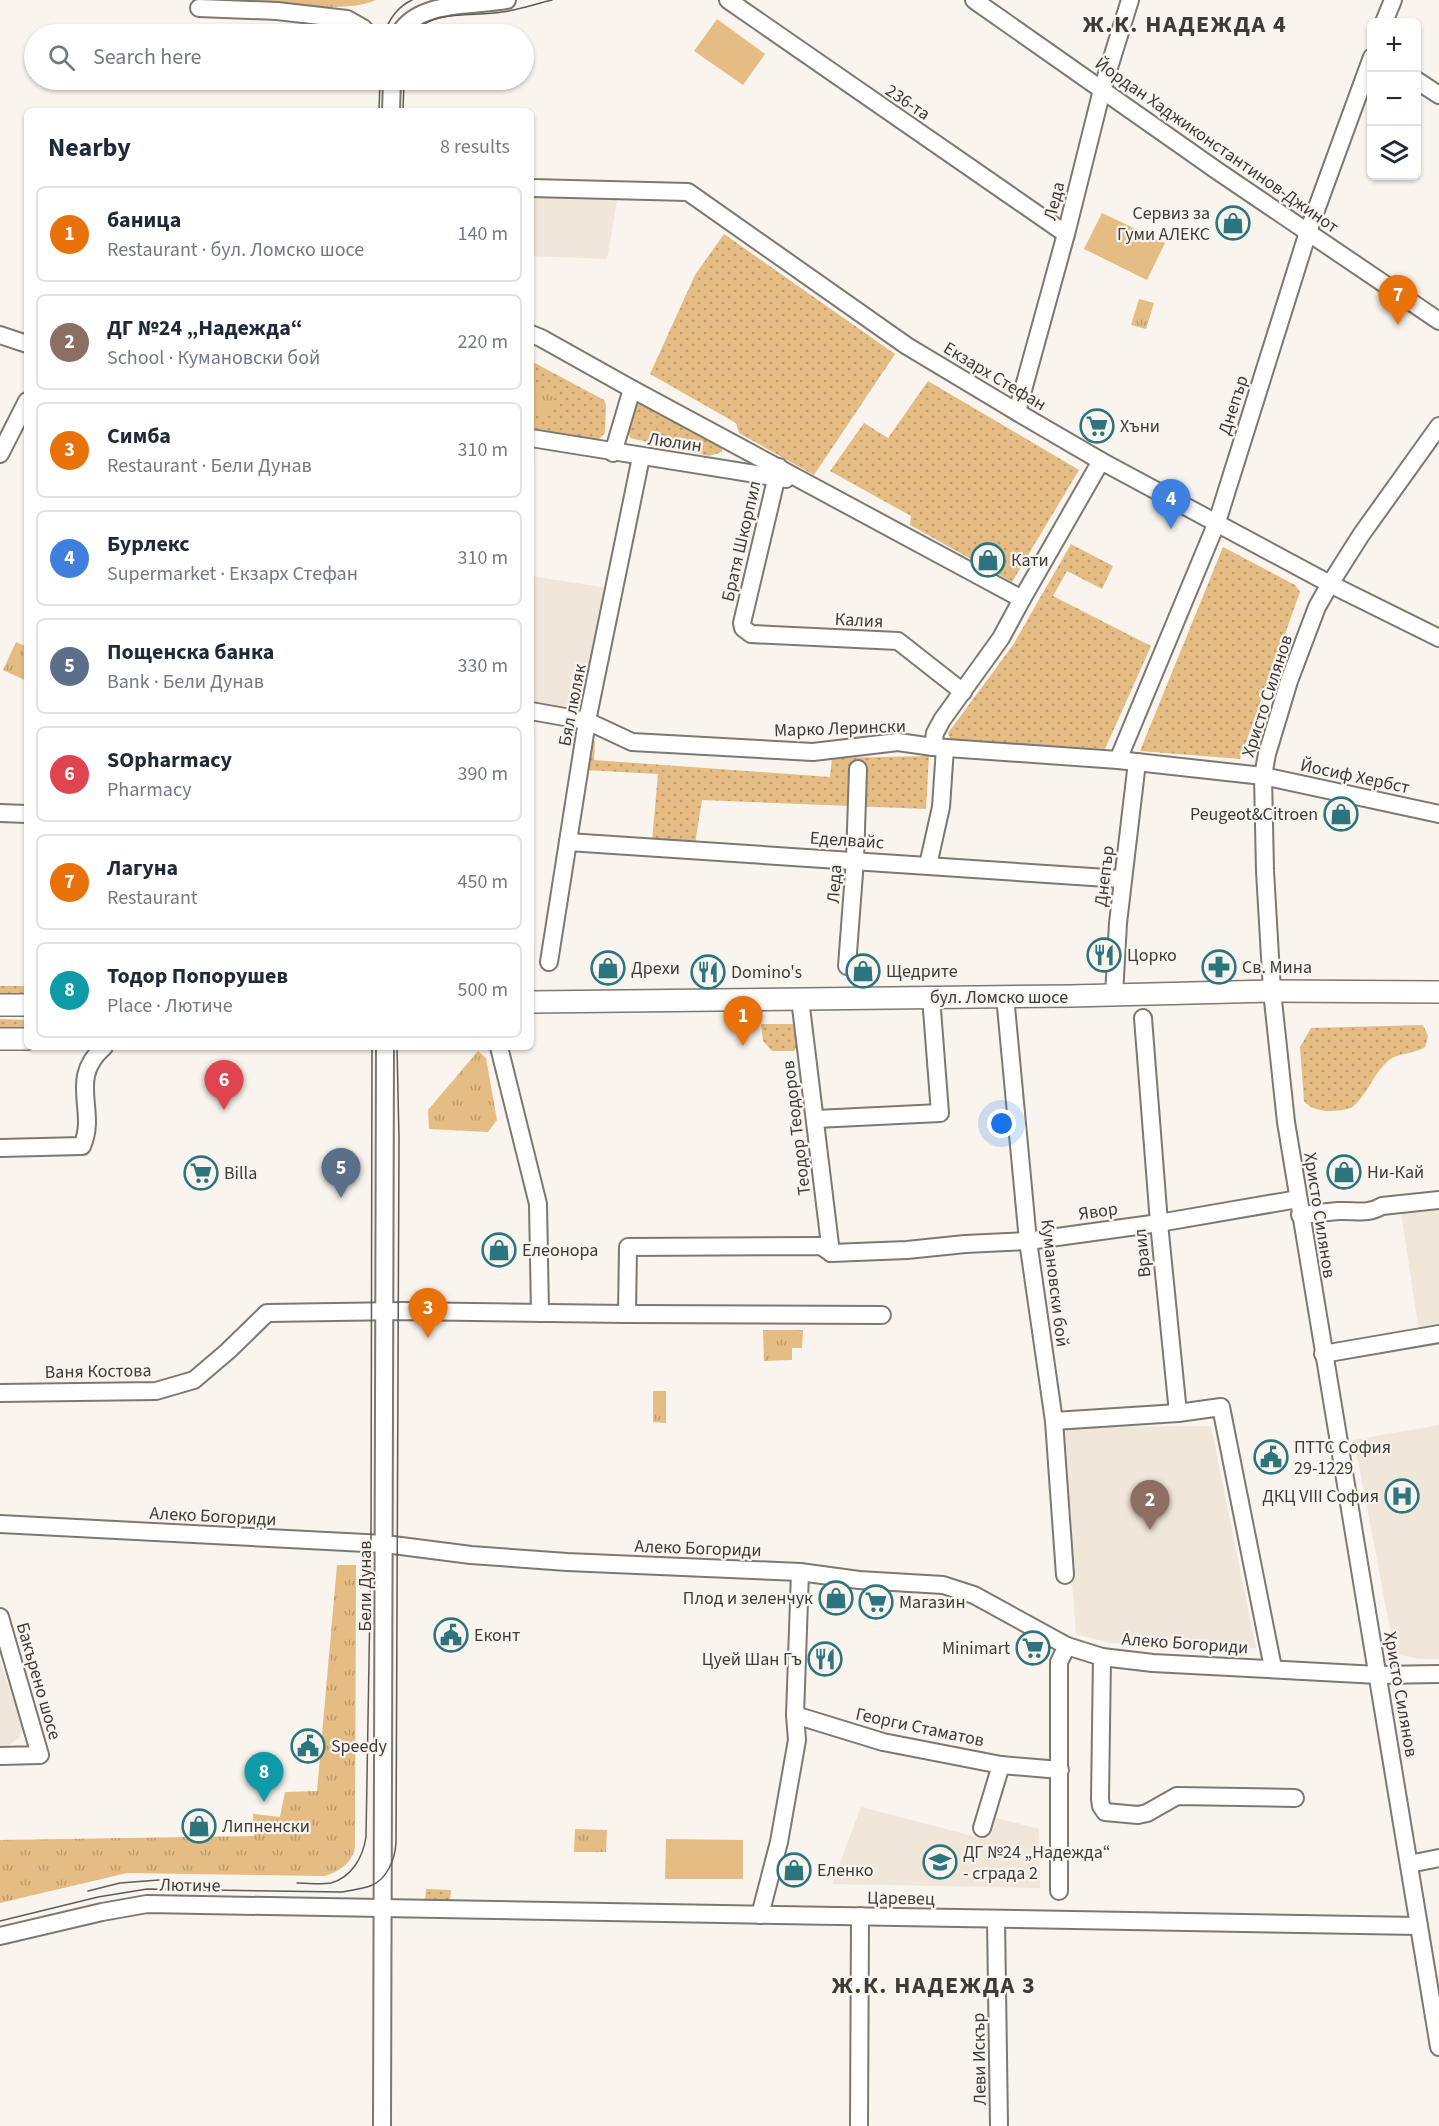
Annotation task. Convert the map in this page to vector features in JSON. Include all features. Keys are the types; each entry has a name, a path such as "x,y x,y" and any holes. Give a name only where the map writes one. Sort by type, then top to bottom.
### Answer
{"main road":[{"name":"бул. Ломско шосе","path":"534,1004 1272,991 1439,993"},
{"path":"0,1005 24,1005"},
{"path":"0,1039 24,1039"}],"street":[{"path":"405,24 421,11 435,7 507,0"},
{"name":"236-та","path":"728,0 1066,234"},
{"name":"Йордан Хаджиконстантинов-Джинот","path":"974,0 1308,232 1436,314"},
{"name":"Леда","path":"1017,412 1066,234 1102,90 1130,0"},
{"path":"1386,18 1393,0"},
{"path":"199,8 277,11 347,19 356,24"},
{"name":"Днепър","path":"1118,760 1216,522 1308,232 1367,68"},
{"path":"1421,83 1439,94"},
{"path":"391,108 392,90"},
{"name":"Екзарх Стефан","path":"534,188 688,192 908,346 1017,412 1101,461 1330,584 1439,638"},
{"path":"0,334 24,343"},
{"path":"534,335 778,472 813,485 1022,599"},
{"path":"613,453 632,389"},
{"path":"0,454 24,407"},
{"name":"Христо Силянов","path":"1439,426 1361,535 1317,607 1289,681 1274,728 1263,776 1272,991 1286,1122 1439,2047"},
{"name":"Люлин","path":"534,439 641,457 778,472"},
{"name":"Бял люляк","path":"549,962 588,722 641,457"},
{"path":"928,865 941,807 939,748 935,733 1001,638 1101,461"},
{"name":"Братя Шкорпил","path":"742,623 778,472"},
{"name":"Калия","path":"742,623 743,628 751,634 898,641 963,692"},
{"name":"Марко Лерински","path":"534,712 588,722 632,742 813,752 898,742 939,748 1118,760 1263,776"},
{"name":"Днепър","path":"1114,995 1122,879 1137,762"},
{"name":"Леда","path":"847,966 855,860 858,769"},
{"name":"Йосиф Хербст","path":"1263,776 1439,814"},
{"path":"0,813 24,814"},
{"name":"Еделвайс","path":"568,842 1122,879"},
{"name":"Кумановски бой","path":"1005,996 1028,1241 1054,1421 1065,1575"},
{"path":"816,1119 940,1113 931,997"},
{"name":"Теодор Теодоров","path":"800,999 831,1253"},
{"name":"Враил","path":"1143,1018 1159,1223 1178,1413"},
{"path":"0,1148 79,1148 84,1143 86,1126 85,1073 90,1061 101,1050"},
{"name":"Бели Дунав","path":"382,2126 385,1050"},
{"path":"500,1050 538,1204 540,1313"},
{"name":"Явор","path":"627,1314 628,1247 821,1246 831,1253 907,1250 1028,1241 1299,1207 1363,1213 1382,1206 1439,1200"},
{"name":"Ваня Костова","path":"0,1393 156,1391 194,1380 267,1313 386,1311 882,1315"},
{"path":"1323,1354 1439,1334"},
{"path":"1054,1421 1178,1413 1221,1407 1273,1668"},
{"name":"Алеко Богориди","path":"0,1524 385,1544 471,1555 567,1562 800,1572 859,1580 943,1585 959,1589 1067,1646 1102,1657 1154,1663 1378,1675 1439,1674"},
{"path":"760,1915 782,1827 797,1740 795,1715 800,1572"},
{"name":"Бакърено шосе","path":"0,1617 40,1755 0,1756"},
{"path":"1059,1891 1059,1662 1067,1646"},
{"path":"1102,1657 1100,1799 1105,1812 1138,1815 1147,1813 1177,1796 1295,1798"},
{"name":"Георги Стаматов","path":"795,1715 883,1742 1001,1765 1060,1770"},
{"path":"982,1828 1001,1765"},
{"path":"1409,1864 1439,1858"},
{"name":"Лютиче","path":"0,1936 147,1904 382,1909"},
{"name":"Царевец","path":"382,1909 1419,1926"},
{"path":"859,2126 860,1916"},
{"name":"Леви Искър","path":"996,1919 999,2126"}],"shaded area":[{"path":"534,196 617,200 607,259 534,256"},
{"path":"534,576 614,589 585,710 534,704"},
{"path":"1439,1207 1439,1328 1419,1331 1401,1212"},
{"name":"ДКЦ VIII София","path":"1439,1425 1439,1659 1420,1659 1395,1654 1354,1440"},
{"path":"1211,1426 1256,1648 1110,1643 1076,1634 1060,1427"},
{"path":"0,1660 23,1728 19,1738 7,1746 0,1746"},
{"name":"ДГ №24 „Надежда“ - сграда 2","path":"861,1807 984,1839 993,1817 1039,1829 1040,1888 832,1884"}],"green space":[{"path":"244,0 376,0 363,4 330,7"},
{"path":"717,19 765,54 743,85 694,51"},
{"path":"1102,213 1165,243 1147,280 1084,249"},
{"path":"724,234 895,354 814,475 739,433 736,423 650,374 695,275"},
{"path":"1139,299 1154,303 1146,329 1131,325"},
{"path":"534,363 604,400 606,405 605,433 598,440 588,442 534,431"},
{"path":"928,381 1079,470 1012,582 910,525 911,516 830,471 864,423 888,438"},
{"path":"535,388 554,391 550,414 534,411"},
{"path":"637,400 722,446 722,452 709,456 630,438 628,428"},
{"path":"1071,544 1113,566 1102,589 1067,571 1053,596 1151,646 1105,749 950,739 948,733 1013,645"},
{"path":"1223,547 1295,585 1300,592 1240,759 1140,751"},
{"path":"16,642 24,646 24,680 3,670"},
{"path":"588,741 595,741 594,760 830,777 832,758 929,756 926,809 702,800 695,844 652,841 658,774 584,770"},
{"path":"0,986 24,986 24,996 0,996"},
{"path":"0,1019 24,1020 24,1028 0,1029"},
{"path":"761,1024 793,1024 797,1047 794,1051 772,1051 763,1041"},
{"path":"1423,1025 1428,1036 1425,1047 1390,1059 1351,1108 1333,1111 1320,1110 1304,1101 1300,1047 1311,1028"},
{"path":"478,1051 486,1058 497,1120 488,1132 429,1129 428,1110"},
{"path":"763,1330 803,1330 802,1348 792,1348 792,1360 764,1361"},
{"path":"653,1391 666,1391 666,1423 653,1422"},
{"path":"337,1565 356,1565 355,1847 351,1858 344,1866 325,1876 127,1873 0,1903 0,1840 254,1836 253,1814 280,1817 285,1792 317,1791"},
{"path":"575,1829 607,1830 606,1852 574,1852"},
{"path":"666,1839 743,1840 743,1879 665,1879"},
{"path":"426,1889 451,1890 450,1901 425,1901"}],"tram line":[{"path":"388,24 402,6 412,0"},
{"path":"425,24 442,17 508,11 552,0"},
{"path":"379,108 380,90"},
{"path":"403,108 404,90"},
{"path":"297,1883 327,1884 345,1876 359,1859 366,1837 371,1543 372,1050"},
{"path":"0,1921 98,1897 147,1889 342,1892 376,1883 392,1862 396,1843 399,1139 397,1050"},
{"path":"88,1891 120,1883 159,1880"}],"place":[{"name":"Сервиз за Гуми АЛЕКС","path":"1233,223"},
{"name":"Лагуна","path":"1398,325"},
{"name":"Хъни","path":"1097,426"},
{"name":"Бурлекс","path":"1171,529"},
{"name":"Кати","path":"988,560"},
{"name":"Peugeot&Citroen","path":"1341,814"},
{"name":"Цорко","path":"1104,955"},
{"name":"Св. Мина","path":"1219,967"},
{"name":"Дрехи","path":"608,968"},
{"name":"Щедрите","path":"863,971"},
{"name":"Domino's","path":"708,972"},
{"name":"баница","path":"743,1046"},
{"name":"SOpharmacy","path":"224,1110"},
{"name":"Ни-Кай","path":"1344,1172"},
{"name":"Billa","path":"201,1173"},
{"name":"Пощенска банка","path":"341,1198"},
{"name":"Елеонора","path":"499,1250"},
{"name":"Симба","path":"428,1338"},
{"name":"ПТТС София 29-1229","path":"1271,1457"},
{"name":"ДКЦ VIII София","path":"1402,1496"},
{"name":"ДГ №24 „Надежда“","path":"1150,1530"},
{"name":"Плод и зеленчук","path":"836,1598"},
{"name":"Магазин","path":"876,1602"},
{"name":"Еконт","path":"451,1635"},
{"name":"Minimart","path":"1033,1648"},
{"name":"Цуей Шан Гъ","path":"825,1659"},
{"name":"Speedy","path":"308,1746"},
{"name":"Тодор Попорушев","path":"264,1802"},
{"name":"Липненски","path":"199,1826"},
{"name":"ДГ №24 „Надежда“ - сграда 2","path":"940,1862"},
{"name":"Еленко","path":"794,1870"}],"district":[{"name":"Ж.К. НАДЕЖДА 4","path":"1185,24"},
{"name":"Ж.К. НАДЕЖДА 3","path":"934,1985"}]}
